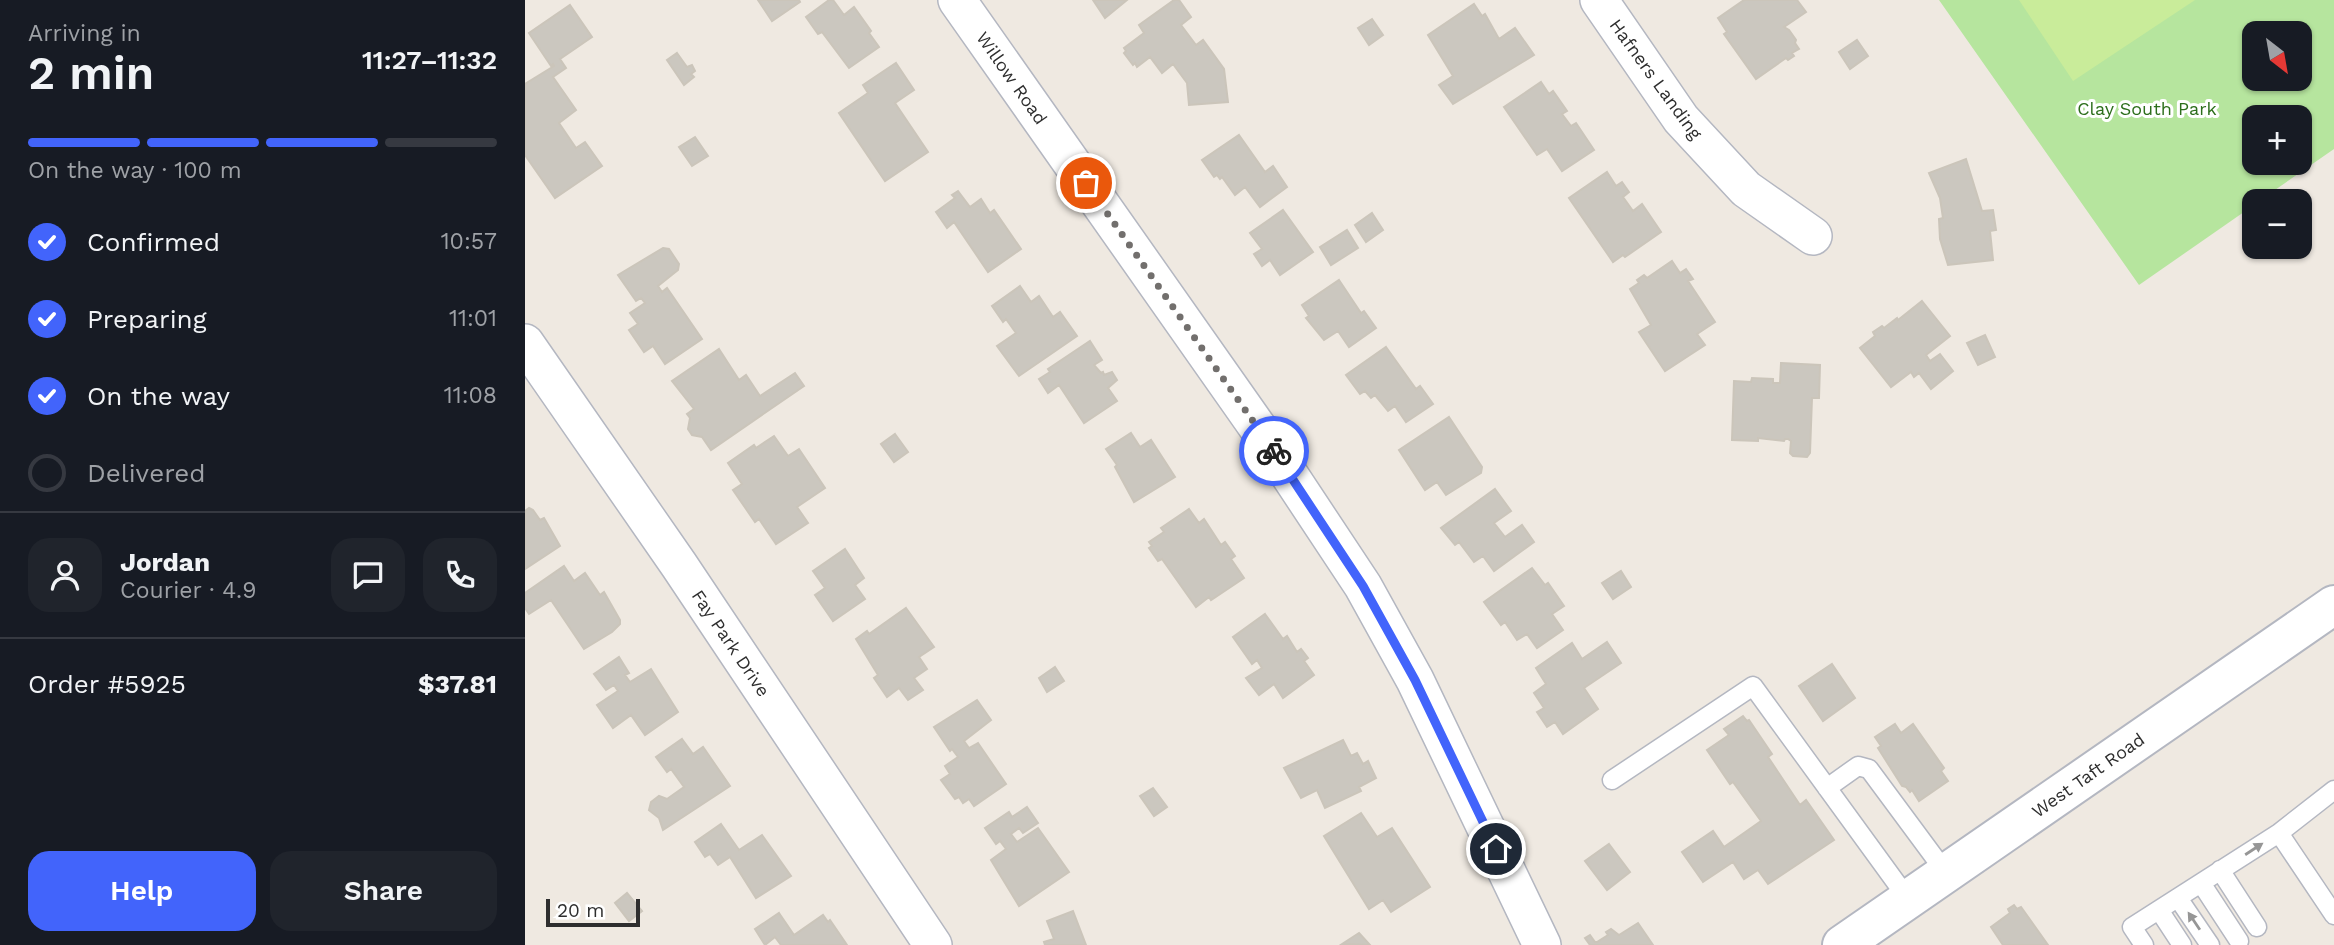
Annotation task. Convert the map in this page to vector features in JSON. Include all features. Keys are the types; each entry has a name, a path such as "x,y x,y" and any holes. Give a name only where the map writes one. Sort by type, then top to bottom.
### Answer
{"main road":[{"name":"West Taft Road","path":"1842,945 2334,605"}],"street":[{"name":"Willow Road","path":"957,0 1263,435 1363,586 1415,680 1542,945"},
{"name":"Hafners Landing","path":"1599,0 1681,119 1747,189 1813,236"},
{"name":"Fay Park Drive","path":"525,343 679,565 933,945"}],"lane":[{"path":"1612,780 1753,686 1907,900"},
{"path":"1827,788 1858,766 1869,769 1946,873"},
{"path":"2144,945 2132,927 2279,833 2334,790"},
{"path":"2279,833 2334,915"},
{"path":"2220,870 2257,927"},
{"path":"2201,883 2239,941"},
{"path":"2178,898 2210,945"},
{"path":"2159,910 2182,945"}],"green space":[{"name":"Clay South Park","path":"1939,0 2334,0 2334,149 2312,164 2312,105 2242,105 2242,175 2296,175 2276,189 2242,189 2242,213 2139,285"},
{"path":"2019,0 2195,0 2073,81"}],"building":[{"path":"758,0 799,0 800,2 772,21"},
{"path":"829,0 833,0 844,15 854,7 879,47 849,68 822,32 818,34 806,17"},
{"path":"1093,0 1127,0 1105,18"},
{"path":"1174,0 1179,0 1191,17 1181,25 1196,45 1203,40 1224,69 1228,102 1189,105 1187,83 1173,64 1162,73 1150,57 1137,67 1124,53 1124,48 1144,33 1139,25"},
{"path":"1744,0 1797,0 1806,12 1784,27 1796,40 1799,49 1792,53 1794,56 1788,60 1786,58 1756,79 1724,34 1727,32 1718,18"},
{"path":"1474,4 1482,16 1485,14 1499,39 1515,28 1534,55 1453,104 1439,85 1453,76 1428,35"},
{"path":"570,5 592,37 560,59 566,68 553,77 576,110 559,123 576,148 585,142 602,166 555,198 525,155 525,84 554,66 551,66 529,33"},
{"path":"1372,19 1383,35 1369,45 1358,28"},
{"path":"1857,40 1868,56 1850,69 1839,52"},
{"path":"677,53 687,67 692,65 695,71 691,74 694,77 684,85 667,60"},
{"path":"896,63 914,90 895,103 928,152 885,181 839,113 868,93 863,85"},
{"path":"1541,82 1549,94 1553,91 1567,111 1562,114 1571,126 1576,123 1594,150 1562,171 1547,149 1537,155 1504,107"},
{"path":"1239,135 1265,172 1273,166 1287,187 1260,207 1245,187 1235,195 1222,177 1214,177 1202,160"},
{"path":"695,137 708,156 692,166 679,147"},
{"path":"1966,159 1982,211 1993,210 1996,230 1990,231 1993,260 1948,265 1940,239 1939,219 1943,218 1940,198 1929,173"},
{"path":"1607,172 1616,186 1622,182 1629,192 1623,197 1633,211 1642,204 1661,232 1625,257 1623,255 1613,262 1569,198"},
{"path":"958,191 970,207 981,199 990,213 994,210 1021,249 988,272 954,222 947,228 936,212 955,198 952,195"},
{"path":"1283,210 1313,252 1280,275 1270,260 1262,266 1254,254 1262,249 1250,233"},
{"path":"1372,213 1383,230 1366,242 1355,225"},
{"path":"1347,230 1358,248 1331,265 1320,247"},
{"path":"663,248 669,249 679,264 678,270 658,286 662,292 667,288 702,339 665,364 653,346 644,352 629,330 638,324 630,313 645,303 641,298 636,301 618,275"},
{"path":"1672,261 1680,273 1686,269 1693,279 1688,281 1715,322 1697,334 1705,345 1665,371 1639,332 1651,325 1630,289 1639,283 1637,280 1644,275 1647,278"},
{"path":"1339,280 1361,313 1364,311 1376,328 1349,347 1338,331 1324,340 1306,318 1309,316 1302,305"},
{"path":"1020,286 1031,302 1039,296 1053,317 1060,312 1077,336 1019,376 997,346 1016,333 1006,319 1003,322 992,306"},
{"path":"1922,301 1950,336 1926,355 1930,361 1940,354 1953,371 1931,389 1919,373 1914,377 1911,372 1891,387 1860,348 1875,336 1873,332 1897,318 1898,320"},
{"path":"1985,335 1995,357 1978,365 1967,343"},
{"path":"1090,341 1102,360 1094,365 1104,375 1112,372 1117,380 1108,388 1117,401 1084,423 1059,385 1048,393 1039,379 1050,372 1048,369"},
{"path":"1386,347 1416,389 1420,386 1433,404 1406,422 1395,406 1388,411 1375,395 1371,398 1365,391 1360,394 1346,375"},
{"path":"719,349 739,380 746,375 760,396 795,373 804,386 711,450 702,437 692,435 688,429 690,418 687,414 694,409 672,381"},
{"path":"1781,363 1820,365 1819,398 1812,398 1810,453 1807,457 1793,456 1790,453 1791,441 1788,439 1732,440 1734,381 1751,382 1752,378 1773,379 1773,383 1780,383"},
{"path":"1449,417 1482,467 1481,473 1446,495 1437,482 1425,490 1399,450"},
{"path":"1131,433 1140,447 1151,440 1175,477 1134,502 1115,467 1117,465 1106,449"},
{"path":"895,434 908,452 894,462 881,444"},
{"path":"774,436 788,456 799,449 825,488 797,507 808,523 776,544 759,519 755,522 733,490 742,484 728,463 754,445 756,448"},
{"path":"1495,489 1511,511 1494,523 1505,537 1522,525 1534,542 1494,571 1483,556 1474,562 1459,542 1455,545 1441,528"},
{"path":"529,508 540,520 544,518 560,546 525,569 525,511"},
{"path":"1189,509 1199,523 1204,519 1221,545 1225,542 1235,556 1231,559 1244,578 1196,607 1162,559 1158,561 1149,548 1152,546 1149,542 1164,532 1161,528"},
{"path":"845,549 864,578 855,585 865,599 833,621 815,595 825,588 813,571"},
{"path":"564,566 574,581 585,573 600,595 604,592 620,620 620,624 612,632 584,649 551,600 529,614 525,608 525,593"},
{"path":"1532,568 1545,585 1548,583 1564,606 1552,614 1563,630 1537,648 1527,634 1517,640 1505,622 1501,625 1484,602"},
{"path":"1621,571 1631,587 1613,599 1602,583"},
{"path":"906,608 934,647 919,657 927,669 914,678 923,690 908,700 899,688 887,697 874,678 878,675 856,639 867,631 869,634"},
{"path":"1265,614 1283,639 1287,636 1297,652 1301,649 1308,658 1304,661 1314,675 1283,698 1274,684 1259,695 1246,678 1262,668 1257,660 1252,664 1233,637"},
{"path":"1607,642 1621,663 1584,688 1598,709 1563,734 1555,722 1547,727 1537,712 1544,708 1534,693 1546,684 1536,668 1572,643 1582,659"},
{"path":"619,657 629,673 625,675 630,682 651,669 678,712 645,735 631,715 613,728 597,705 618,691 614,685 606,690 594,674"},
{"path":"1832,664 1855,698 1823,721 1799,686"},
{"path":"1055,667 1064,681 1047,692 1039,678"},
{"path":"977,700 991,720 964,741 969,748 978,743 1006,784 974,806 969,799 963,803 959,797 955,799 941,780 950,774 945,766 958,757 952,749 950,751 934,727"},
{"path":"1743,716 1749,720 1772,754 1768,757 1800,805 1806,800 1834,840 1768,884 1758,870 1744,879 1733,862 1703,882 1682,852 1713,831 1724,847 1761,821 1733,782 1730,784 1707,750 1729,735 1724,729"},
{"path":"1895,724 1901,733 1913,724 1944,768 1941,771 1948,781 1919,801 1912,790 1910,792 1902,786 1878,748 1881,746 1875,737"},
{"path":"682,739 693,754 703,747 730,786 663,830 659,818 649,810 651,802 659,796 667,799 684,787 671,769 667,772 656,757"},
{"path":"1343,740 1351,756 1357,753 1363,764 1368,761 1376,778 1359,787 1361,791 1325,808 1317,790 1301,798 1284,768"},
{"path":"1153,788 1167,807 1154,816 1140,796"},
{"path":"1027,807 1038,823 1023,833 1019,828 1011,834 1017,842 1038,828 1069,872 1019,906 991,860 1006,849 1000,841 996,844 985,828 1009,812 1012,817"},
{"path":"1361,813 1377,837 1392,828 1430,887 1391,912 1383,900 1369,909 1324,836"},
{"path":"721,824 739,850 762,835 791,876 756,898 730,857 718,865 710,854 705,857 695,842"},
{"path":"1609,844 1630,872 1607,890 1585,861"},
{"path":"627,893 642,911 629,921 615,903"},
{"path":"2014,905 2017,909 2021,907 2048,945 2003,945 1991,927 2010,913 2008,909"},
{"path":"1073,911 1086,945 1045,945 1044,942 1054,939 1047,921"},
{"path":"779,913 794,935 823,915 828,922 830,920 847,945 781,945 775,937 765,945 755,929"},
{"path":"1638,923 1653,945 1590,945 1585,938 1590,935 1597,942 1608,935 1606,932 1611,929 1619,935"},
{"path":"1359,933 1370,945 1342,944"}],"way so far":[{"path":"1086,183 1274,451"}],"route":[{"path":"1274,451 1363,586 1415,680 1496,849"}]}
